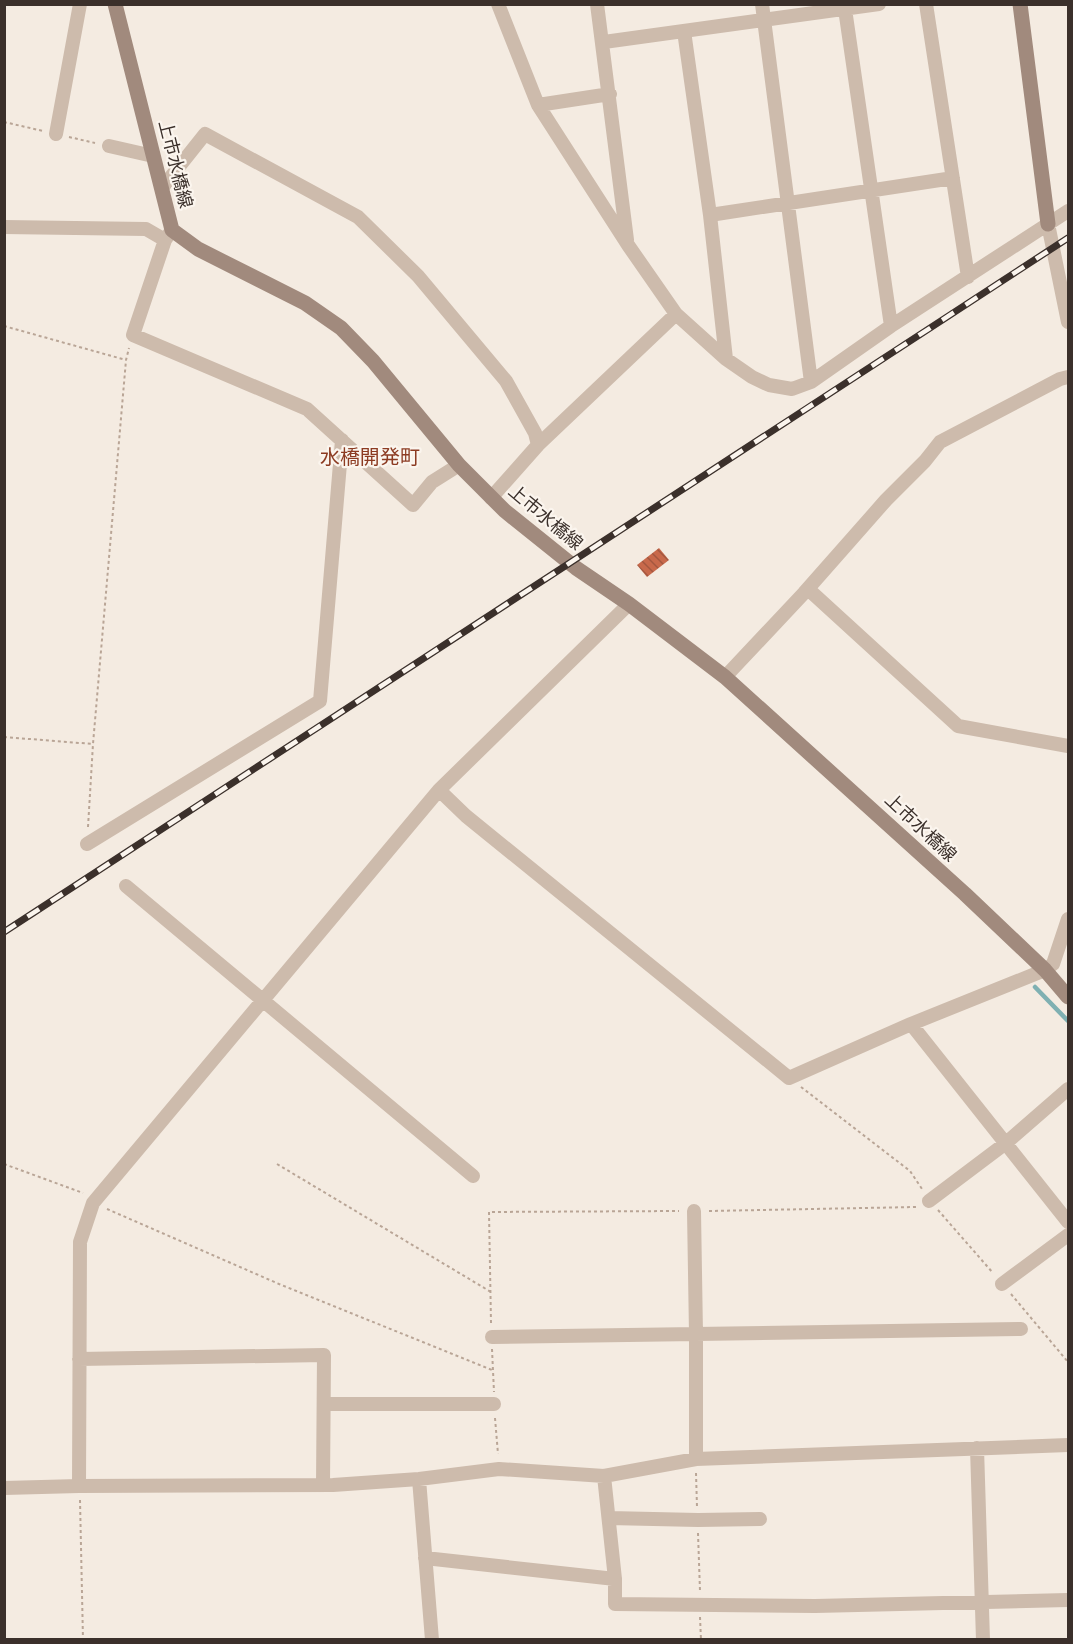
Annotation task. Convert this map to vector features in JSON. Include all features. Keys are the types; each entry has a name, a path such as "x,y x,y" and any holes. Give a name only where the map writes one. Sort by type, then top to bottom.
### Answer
{"main road":[{"name":"上市水橋線","path":"115,4 162,188 168,235 305,303 341,328 373,361 459,465 505,511 576,568 629,604 725,677 866,802 1045,970 1068,997"},
{"path":"1020,4 1048,224"}],"street":[{"path":"56,134 80,4"},
{"path":"498,4 537,105 676,314 726,358 752,377 769,385 792,389 811,382 891,326 1068,211"},
{"path":"597,4 628,245"},
{"path":"762,4 811,382"},
{"path":"603,42 879,4"},
{"path":"926,4 968,277"},
{"path":"844,9 891,326"},
{"path":"684,31 710,215 726,358"},
{"path":"537,105 610,94"},
{"path":"162,188 205,134 358,217 418,276 506,381 535,433 538,445"},
{"path":"109,146 153,156"},
{"path":"710,215 953,178"},
{"path":"1048,224 1068,322"},
{"path":"4,227 146,229 168,235 133,335 307,409 412,505 432,482 459,465"},
{"path":"491,498 538,445 676,314"},
{"path":"725,677 808,589 886,500 926,461 940,442 1060,379 1068,377"},
{"path":"87,844 320,700 342,440"},
{"path":"808,589 958,726 1068,746"},
{"path":"79,1486 80,1242 93,1203 439,790 629,604"},
{"path":"439,790 466,816 789,1078 911,1024 1045,970 1053,964 1068,919"},
{"path":"126,886 473,1176"},
{"path":"911,1024 1068,1222"},
{"path":"929,1201 1006,1143 1068,1089"},
{"path":"694,1211 696,1459"},
{"path":"1002,1284 1068,1235"},
{"path":"492,1337 1021,1329"},
{"path":"79,1359 324,1355 323,1485"},
{"path":"324,1404 494,1404"},
{"path":"4,1488 323,1485 419,1479 499,1469 604,1476 696,1459 1068,1444"},
{"path":"977,1448 983,1640"},
{"path":"604,1476 615,1579 615,1604 815,1606 1068,1600"},
{"path":"419,1479 432,1640"},
{"path":"609,1518 760,1519"},
{"path":"425,1558 615,1579"}],"path":[{"path":"4,326 126,360"},
{"path":"87,844 93,744 126,360 133,335"},
{"path":"4,736 93,744"},
{"path":"499,1469 492,1370 489,1212 920,1207 929,1201 910,1171 789,1078"},
{"path":"4,1164 82,1192 93,1203 279,1284 492,1370"},
{"path":"278,1164 491,1292"},
{"path":"696,1459 700,1640"},
{"path":"79,1486 83,1640"}],"building":[{"path":"659,548 669,560 647,577 637,565"}],"waterway":[{"path":"1035,987 1068,1021"}],"railway":[{"path":"4,932 1068,238"}],"district":[{"name":"水橋開発町","path":"370,457"}]}
